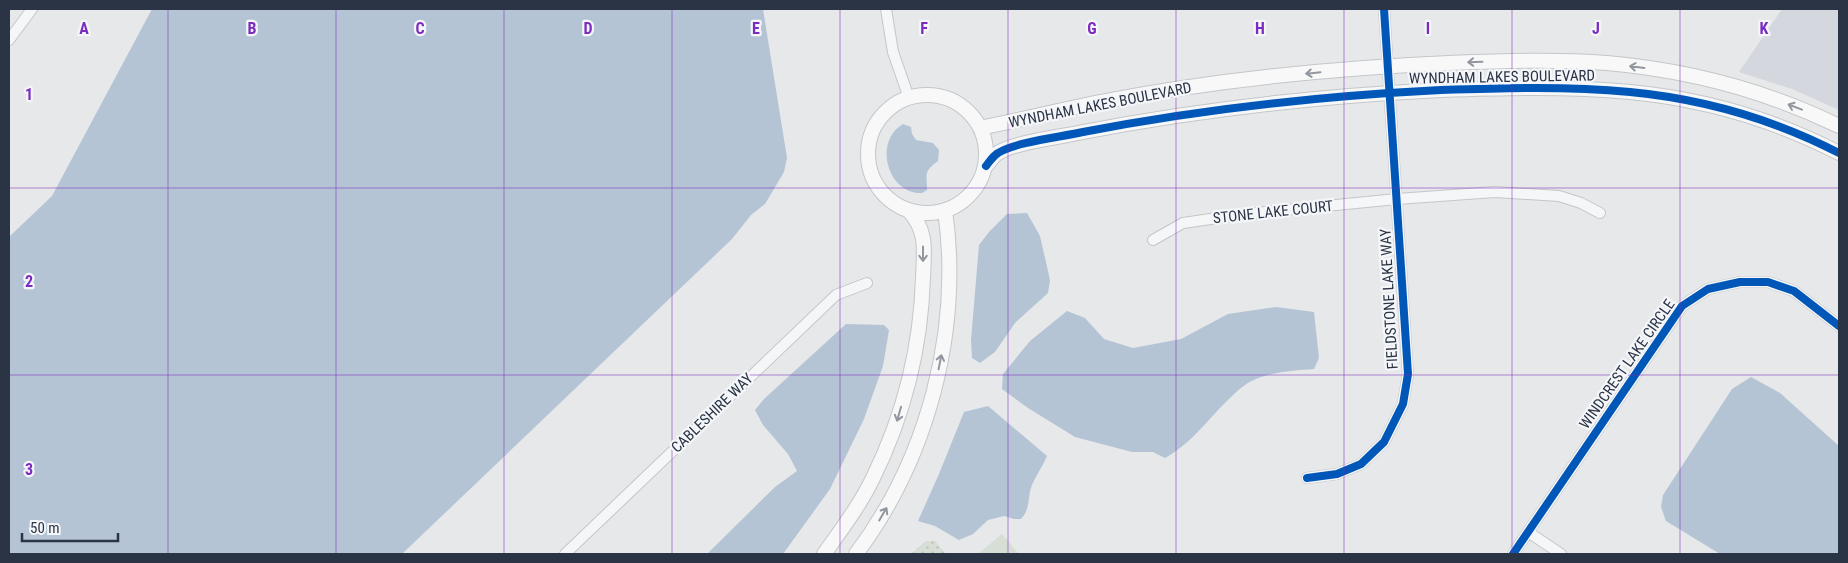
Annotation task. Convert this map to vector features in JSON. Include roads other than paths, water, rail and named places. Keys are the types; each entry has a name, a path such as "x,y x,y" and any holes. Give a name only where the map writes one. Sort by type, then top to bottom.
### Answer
{"street":[{"path":"9,40 32,9"},
{"path":"886,9 892,52 909,98"},
{"name":"FIELDSTONE LAKE WAY","path":"1307,478 1337,474 1361,464 1384,442 1403,404 1408,374 1384,9"},
{"name":"WYNDHAM LAKES BOULEVARD","path":"980,128 1101,102 1226,82 1388,66 1552,61 1608,63 1665,71 1721,82 1772,98 1839,126"},
{"name":"WYNDHAM LAKES BOULEVARD","path":"986,166 995,155 1015,146 1104,128 1282,102 1390,92 1564,87 1631,92 1680,99 1744,112 1811,138 1839,153"},
{"path":"824,554 850,518 873,479 895,429 910,378 920,326 923,234 916,218 908,210 891,201 879,188 871,173 868,155 870,137 880,118 893,106 909,98 926,95 948,99 966,110 980,128 986,145 986,166 978,186 959,205 945,210 926,213 908,210"},
{"path":"1811,138 1821,117"},
{"name":"STONE LAKE COURT","path":"1153,240 1183,223 1245,214 1397,199 1495,192 1559,196 1581,203 1600,213"},
{"path":"856,554 896,492 918,438 936,381 946,328 948,296 949,257 945,210"},
{"name":"WINDCREST LAKE CIRCLE","path":"1513,554 1682,306 1708,289 1740,282 1768,282 1794,291 1839,326"},
{"name":"CABLESHIRE WAY","path":"565,554 836,295 867,283"},
{"path":"1528,532 1561,554"}],"water":[{"path":"152,9 763,9 787,158 784,172 765,204 751,215 732,239 402,554 9,554 9,237 52,196"},
{"path":"903,124 911,127 912,134 916,140 933,143 939,150 938,161 930,168 927,174 927,190 922,193 910,191 900,185 888,165 888,142 894,132"},
{"path":"1027,213 1040,236 1050,280 1048,293 1015,323 995,352 980,363 972,358 971,340 979,245 1007,214"},
{"path":"1276,307 1314,312 1319,358 1314,369 1266,375 1249,383 1231,397 1186,443 1165,458 1153,452 1132,452 1075,437 1028,408 1002,389 1003,374 1030,341 1067,311 1085,318 1104,339 1133,348 1181,339 1228,314"},
{"path":"846,324 884,325 889,330 883,366 864,419 830,489 783,554 707,554 775,487 797,471 788,454 763,425 755,410 764,399"},
{"path":"1751,377 1780,393 1839,446 1839,554 1720,554 1666,521 1661,507 1663,495 1732,389"},
{"path":"988,406 1047,456 1032,485 1028,507 1021,519 1004,516 988,520 973,534 959,540 935,526 918,521 964,412"}]}
